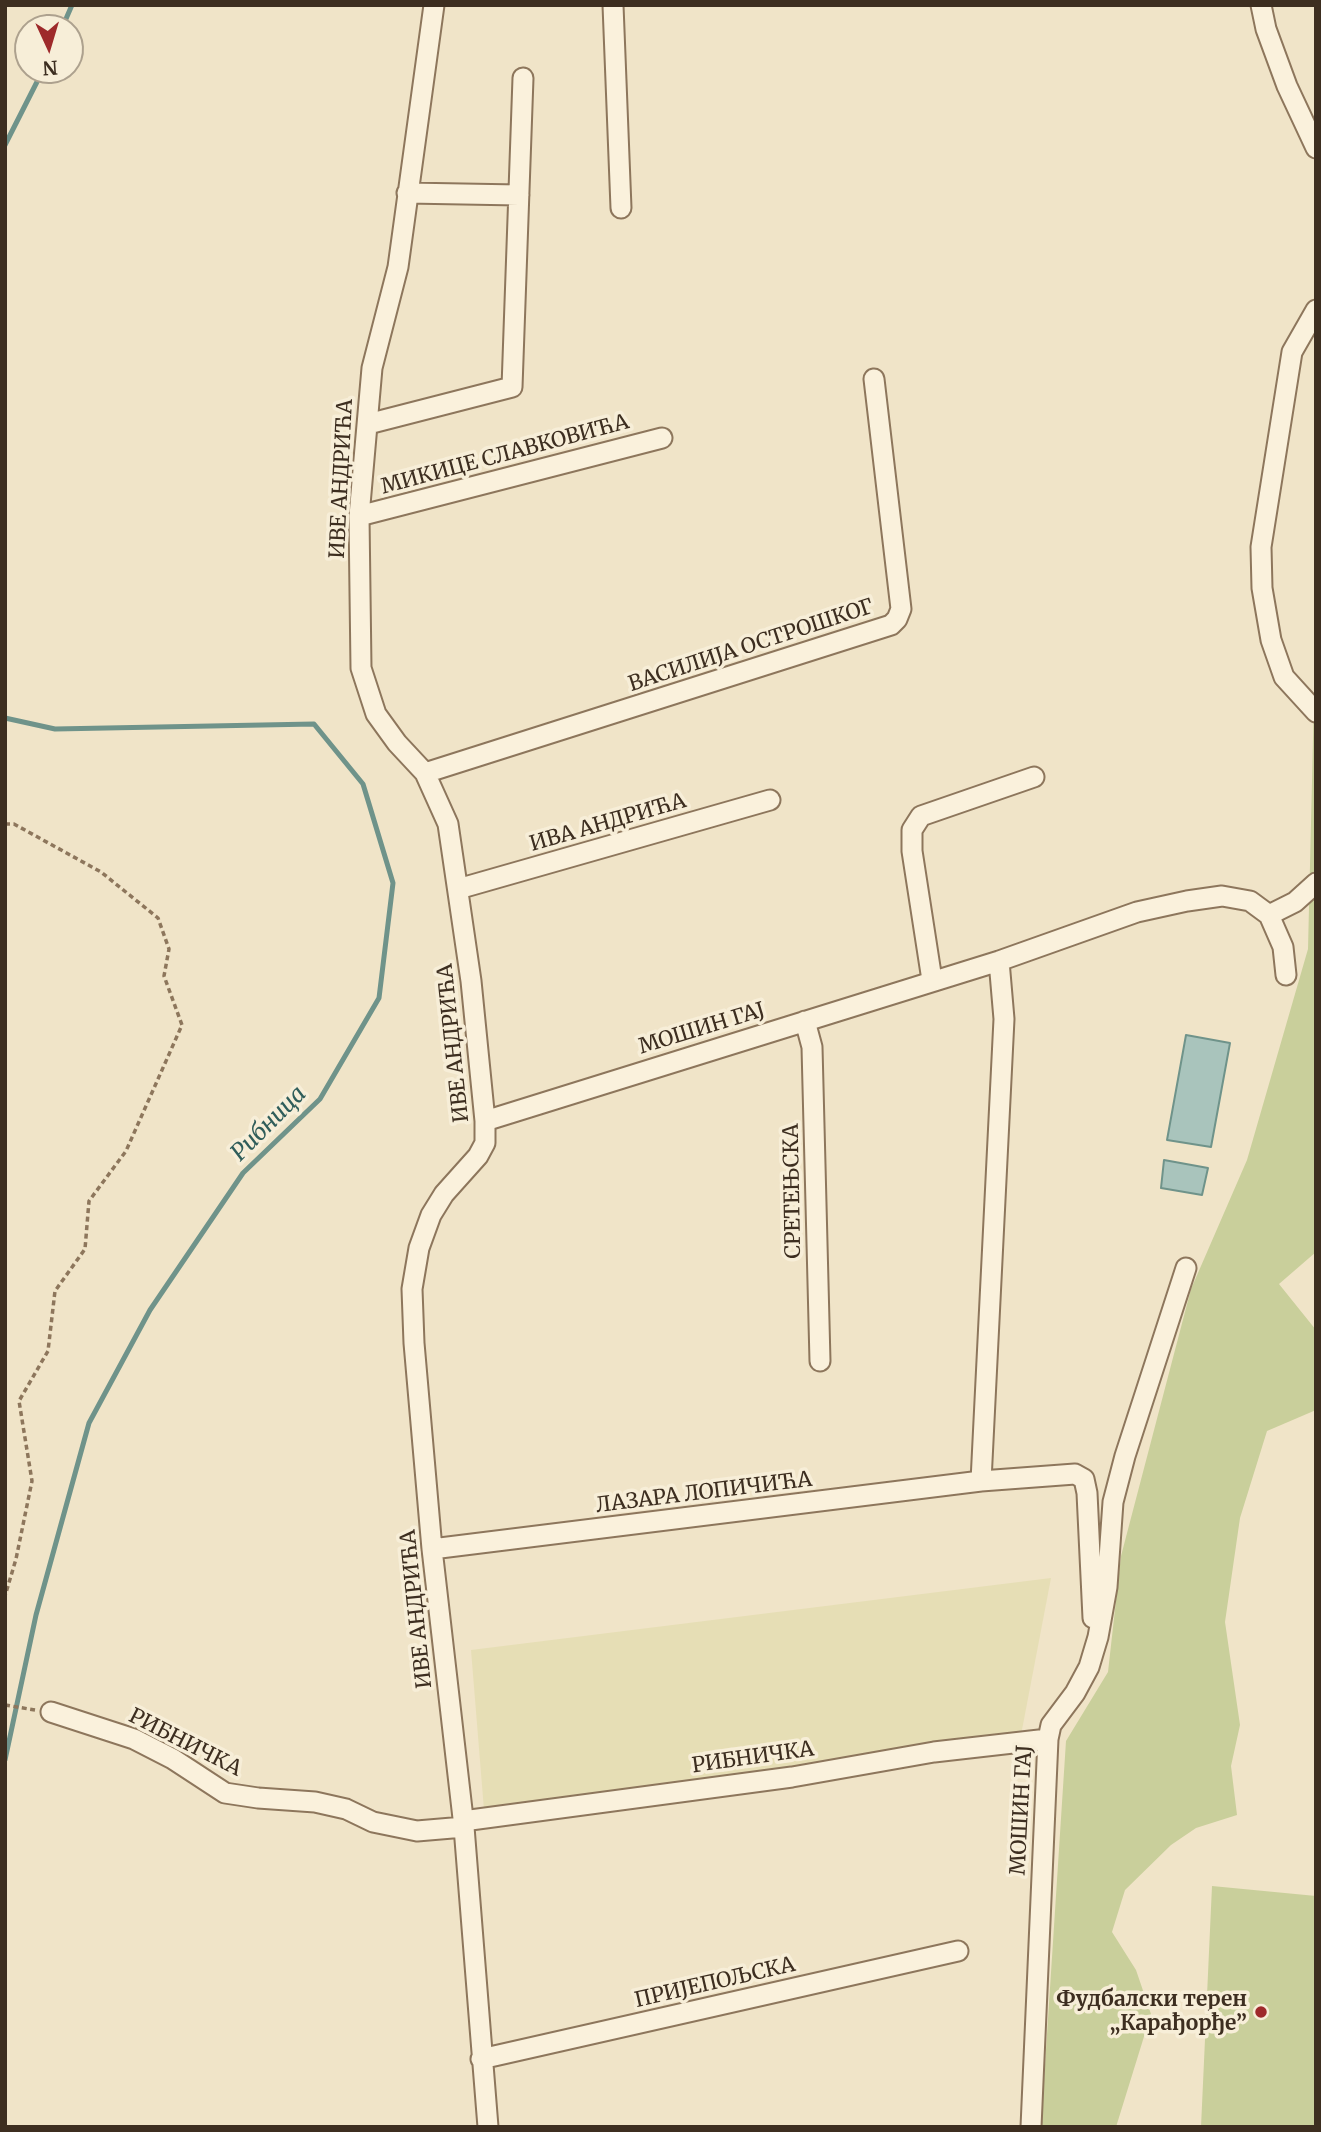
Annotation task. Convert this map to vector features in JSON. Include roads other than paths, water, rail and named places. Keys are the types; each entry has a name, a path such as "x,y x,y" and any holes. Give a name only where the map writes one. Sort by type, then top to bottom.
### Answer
{"street":[{"name":"ИВЕ АНДРИЋА","path":"434,5 398,267 372,368 359,516 361,668 376,714 425,774 448,824 471,981 485,1121 485,1143 478,1156 444,1194 431,1214 419,1248 412,1289 414,1343 432,1549 464,1824 488,2127"},
{"path":"613,5 621,208"},
{"path":"1261,5 1266,29 1287,86 1316,148"},
{"path":"368,424 512,387 523,78"},
{"path":"407,193 519,195"},
{"path":"1316,310 1292,352 1261,547 1262,588 1270,640 1284,677 1316,712"},
{"name":"ВАСИЛИЈА ОСТРОШКОГ","path":"425,774 891,625 901,609 874,379"},
{"name":"МИКИЦЕ СЛАВКОВИЋА","path":"359,516 662,438"},
{"path":"932,980 912,851 912,830 921,816 1034,777"},
{"name":"ИВА АНДРИЋА","path":"458,889 770,800"},
{"path":"1286,975 1283,947 1269,915 1295,902 1316,883"},
{"name":"МОШИН ГАЈ","path":"485,1121 999,961 1136,912 1222,896 1250,901 1269,915"},
{"path":"981,1481 1004,1019 999,961"},
{"name":"СРЕТЕЊСКА","path":"805,1021 810,1032 812,1059 820,1361"},
{"name":"МОШИН ГАЈ","path":"1031,2127 1048,1739 1051,1725 1075,1693 1089,1667 1098,1637 1107,1587 1113,1502 1125,1456 1186,1268"},
{"name":"ЛАЗАРА ЛОПИЧИЋА","path":"432,1549 981,1481 1075,1474 1084,1479 1090,1537 1093,1615 1098,1637"},
{"name":"РИБНИЧКА","path":"51,1712 134,1739 173,1759 225,1793 315,1802 345,1809 373,1822 417,1831 792,1777 934,1752 1048,1739"},
{"name":"ПРИЈЕПОЉСКА","path":"481,2059 958,1951"}],"water":[{"path":"1186,1035 1230,1043 1211,1147 1167,1140"},
{"path":"1164,1160 1208,1168 1202,1195 1161,1188"}],"waterway":[{"name":"Рибница","path":"68,14 72,5"},
{"name":"Рибница","path":"5,145 36,84"},
{"name":"Рибница","path":"5,718 55,729 314,724 363,784 393,883 379,998 320,1099 243,1173 150,1310 89,1423 36,1615 5,1760"}],"place":[{"name":"Фудбалски терен „Карађорђе”","path":"1261,2012"}]}
